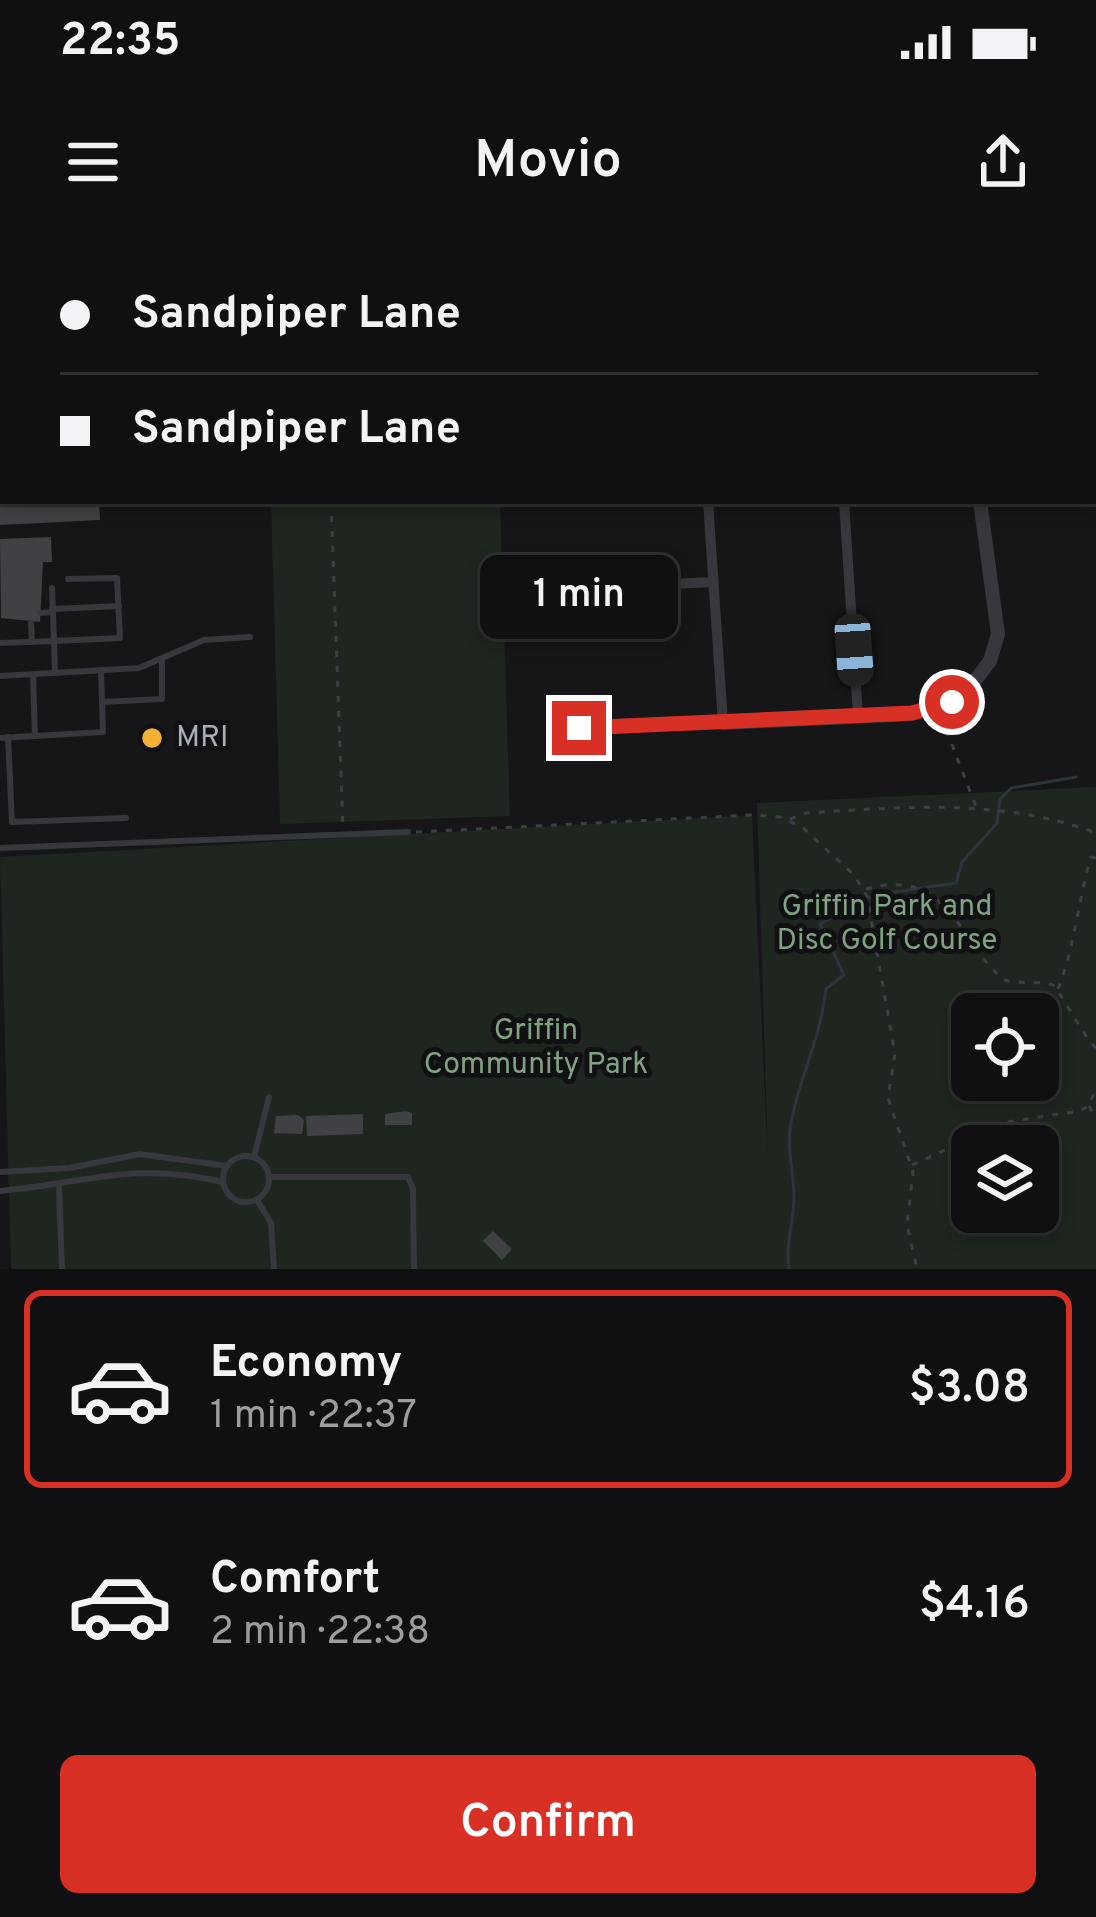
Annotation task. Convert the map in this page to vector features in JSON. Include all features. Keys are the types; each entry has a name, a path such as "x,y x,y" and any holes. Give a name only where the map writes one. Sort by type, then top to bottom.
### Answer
{"street":[{"path":"708,504 722,723"},
{"path":"844,504 858,716"},
{"path":"579,728 938,708 975,683 990,661 998,634 980,504"},
{"path":"573,589 713,582"}],"lane":[{"path":"0,643 120,638 118,578 68,579"},
{"path":"52,587 55,673"},
{"path":"40,613 118,606"},
{"path":"31,622 32,642"},
{"path":"0,676 101,672 162,660 205,640 250,637"},
{"path":"102,702 162,699 162,660"},
{"path":"101,672 103,732 4,738 12,822 126,818"},
{"path":"33,674 34,736"},
{"path":"0,848 408,832"},
{"path":"254,1157 269,1097"},
{"path":"0,1172 69,1168 119,1156 160,1153 227,1166"},
{"path":"119,1156 123,1172"},
{"path":"224,1182 227,1166 239,1157 254,1157"},
{"path":"254,1157 270,1177"},
{"path":"0,1191 155,1169 224,1182 238,1201 257,1200"},
{"path":"257,1200 270,1177"},
{"path":"270,1177 408,1177 413,1189 414,1269"},
{"path":"58,1186 62,1269"},
{"path":"257,1200 272,1222 274,1269"}],"path":[{"path":"331,504 342,813 348,834"},
{"path":"938,708 977,809"},
{"path":"408,832 730,815 788,819 889,807 977,809 1066,821 1096,832"},
{"path":"788,819 802,827 867,896 895,1054 888,1098 912,1165 907,1226 917,1269"},
{"path":"1096,858 1091,856 1080,894 1074,939 1058,990 1078,1031 1096,1048"},
{"path":"864,890 929,893 962,922 977,950 1004,980 1058,990"},
{"path":"1089,1106 1096,1087"},
{"path":"912,1165 1007,1122 1089,1106"},
{"path":"1089,1106 1096,1118"}],"green space":[{"path":"271,504 500,504 510,816 280,824"},
{"name":"Griffin Community Park","path":"1096,787 1096,1269 11,1269 0,857 752,815 768,1160 757,803"}],"building":[{"path":"99,504 100,520 0,525 0,505"},
{"path":"51,537 52,562 43,562 40,622 1,618 0,539"},
{"path":"412,1113 412,1125 385,1125 385,1114"},
{"path":"363,1114 363,1134 307,1136 306,1116"},
{"path":"298,1115 304,1120 302,1134 274,1133 276,1116"},
{"path":"493,1231 512,1249 502,1260 483,1241"}],"waterway":[{"path":"789,1269 794,1197 791,1123 826,989 844,975 820,924 874,895 956,883 962,862 997,823 1000,799 1011,788 1076,777"}],"place":[{"name":"MRI","path":"152,738"}],"route":[{"path":"579,728 912,713 952,702"}],"park label":[{"name":"Griffin Park and Disc Golf Course","path":"887,924"}]}
